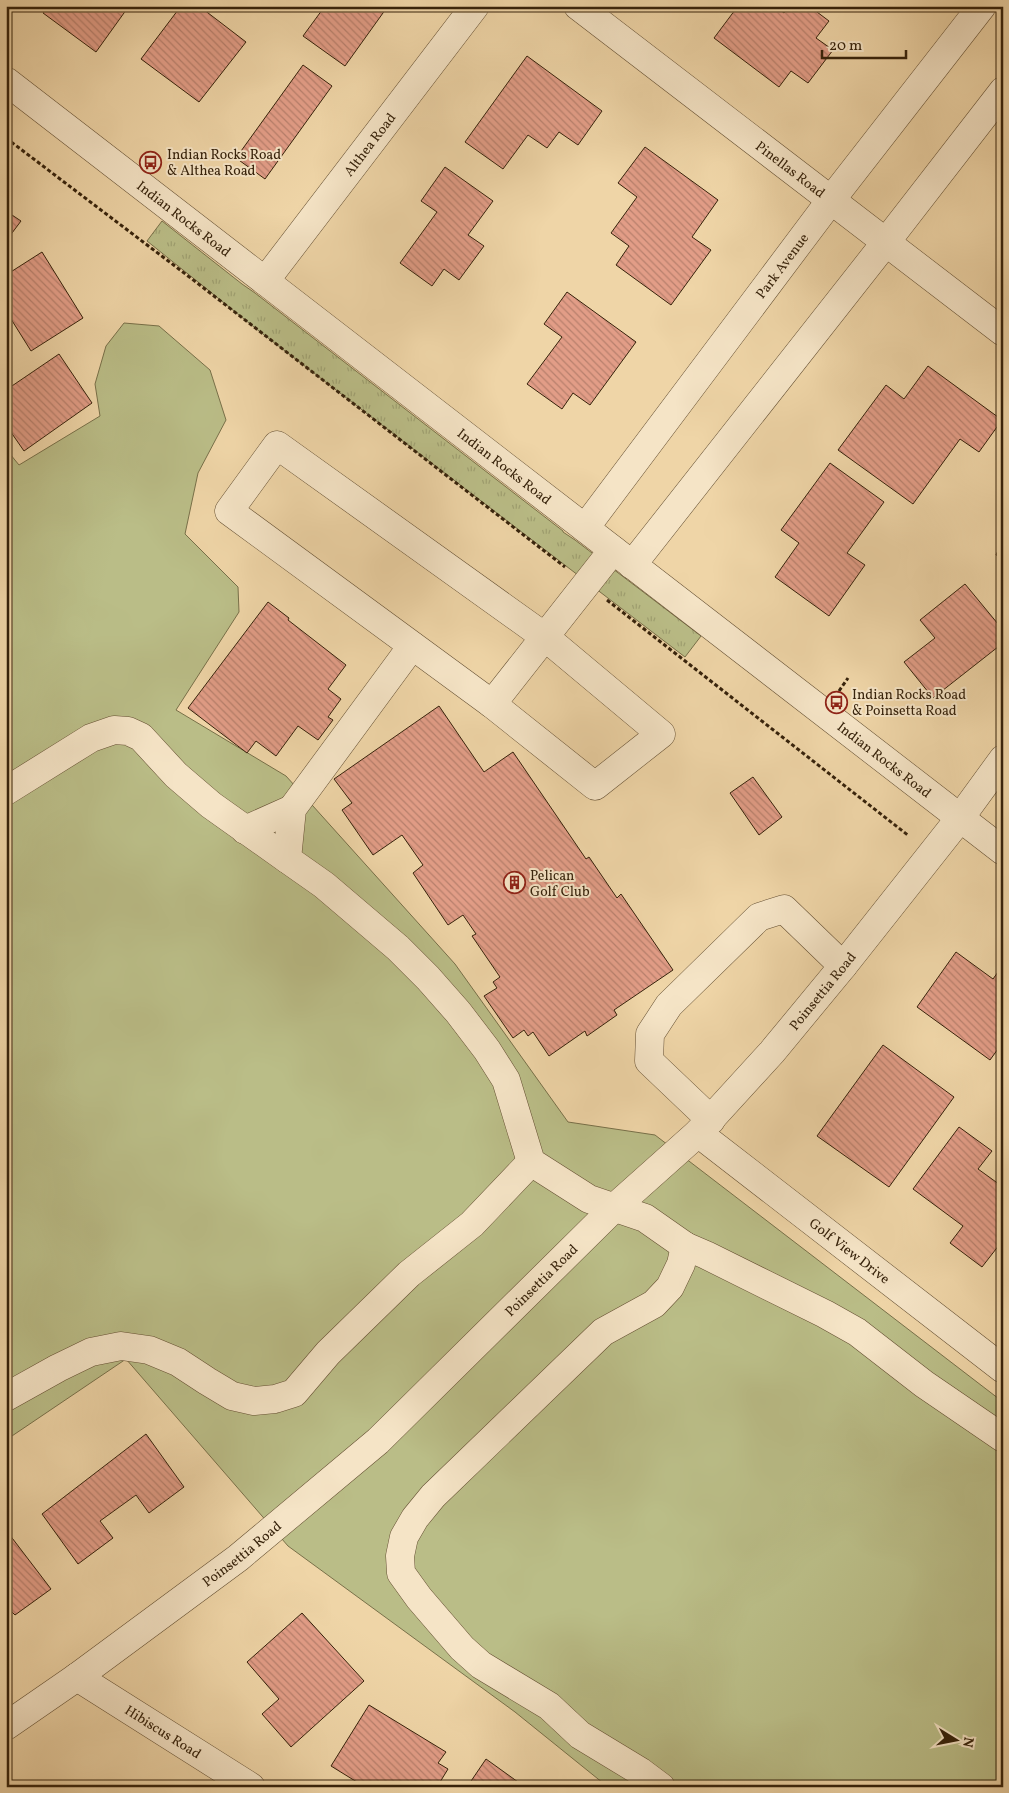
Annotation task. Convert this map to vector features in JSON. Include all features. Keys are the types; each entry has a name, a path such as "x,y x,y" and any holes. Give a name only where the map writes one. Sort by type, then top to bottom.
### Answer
{"street":[{"name":"Althea Road","path":"265,281 475,6"},
{"name":"Pinellas Road","path":"578,6 1003,332"},
{"name":"Park Avenue","path":"585,528 831,200 982,6"},
{"name":"Indian Rocks Road","path":"6,81 1003,851"},
{"path":"492,704 586,584 623,557 886,242 1003,91"},
{"path":"277,446 545,637 661,734 595,786 492,704 229,511 277,446"},
{"path":"245,830 292,809 412,646"},
{"path":"6,791 92,738 114,730 128,731 141,737 176,775 211,805 324,885 398,948 428,978 458,1012 487,1050 506,1080 531,1162 588,1199 645,1218 685,1246 706,1254 788,1294 857,1332 924,1384 1003,1438"},
{"name":"Poinsettia Road","path":"6,1726 77,1677 238,1558 378,1441 615,1208 704,1126 772,1052 843,966 960,818 1003,759"},
{"path":"287,859 292,809"},
{"name":"Golf View Drive","path":"843,966 784,909 759,916 669,1005 650,1034 649,1061 704,1126 1003,1369"},
{"path":"6,1397 91,1352 121,1346 149,1350 178,1362 232,1396 254,1401 275,1399 294,1392 328,1353 410,1274 472,1224 531,1162"},
{"path":"661,1787 642,1772 580,1735 549,1706 481,1665 462,1648 419,1598 401,1573 400,1556 404,1537 415,1518 433,1496 603,1332 654,1304 670,1287 681,1264 685,1246"},
{"name":"Hibiscus Road","path":"77,1677 251,1787"}],"path":[{"path":"6,138 192,278 910,836"}],"green space":[{"path":"162,221 563,532 701,636 685,657 259,331 147,241"},
{"path":"124,323 159,326 210,370 226,420 198,473 185,534 238,587 239,612 176,710 286,776 455,964 568,1122 655,1135 1003,1402 1003,1787 608,1787 515,1712 288,1546 126,1359 6,1440 6,449 19,465 100,416 95,384 106,346"}],"building":[{"path":"48,6 129,6 96,52 43,13"},
{"path":"181,6 199,6 246,42 199,102 141,59"},
{"path":"325,6 388,6 345,66 303,36"},
{"path":"738,6 775,6 784,13 789,6 809,6 829,21 816,38 833,50 808,83 791,71 779,87 714,38"},
{"path":"527,56 602,111 578,145 559,132 547,148 528,135 503,169 465,142"},
{"path":"303,65 332,86 265,179 236,158"},
{"path":"645,147 718,200 692,237 711,250 671,305 616,265 629,246 611,233 637,197 618,183"},
{"path":"445,167 493,201 468,235 484,246 459,280 444,269 432,286 400,263 437,212 421,201"},
{"path":"6,211 21,221 6,241"},
{"path":"42,252 83,318 31,351 6,311 6,275"},
{"path":"567,292 636,342 590,405 573,393 562,409 527,384 562,337 544,324"},
{"path":"59,354 92,403 24,451 6,425 6,390"},
{"path":"928,366 1002,420 979,452 960,439 913,504 838,450 886,385 904,399"},
{"path":"830,463 884,502 847,553 865,565 829,616 775,577 799,543 781,530"},
{"path":"1003,539 1003,558 996,555"},
{"path":"965,584 1003,630 1003,643 933,698 904,662 935,638 920,620"},
{"path":"268,602 346,665 328,689 341,699 328,717 333,720 318,740 298,726 276,756 256,741 247,753 188,708"},
{"name":"Pelican Golf Club","path":"439,706 484,772 513,752 586,859 589,857 617,898 621,894 673,970 614,1010 617,1015 587,1036 585,1031 549,1056 533,1032 528,1036 524,1030 513,1038 484,996 497,988 493,982 500,977 472,936 476,934 463,915 448,925 413,873 423,865 402,835 373,855 342,810 352,803 334,779"},
{"path":"753,777 782,817 759,835 730,793"},
{"path":"956,952 993,979 1003,965 1003,1042 990,1060 917,1007"},
{"path":"883,1045 954,1097 889,1187 817,1136"},
{"path":"959,1127 992,1151 978,1169 1003,1187 1003,1240 982,1267 950,1243 963,1226 913,1189"},
{"path":"146,1434 184,1487 149,1513 136,1495 100,1521 113,1538 78,1564 42,1514"},
{"path":"6,1530 51,1589 15,1615 6,1606"},
{"path":"302,1613 364,1681 291,1747 262,1714 279,1699 247,1662"},
{"path":"369,1705 446,1752 438,1763 448,1769 437,1787 365,1787 331,1766"},
{"path":"486,1759 525,1787 467,1787"}],"place":[{"name":"Indian Rocks Road & Althea Road","path":"151,162"},
{"name":"Indian Rocks Road & Poinsetta Road","path":"836,702"},
{"name":"Pelican Golf Club","path":"514,883"}]}
